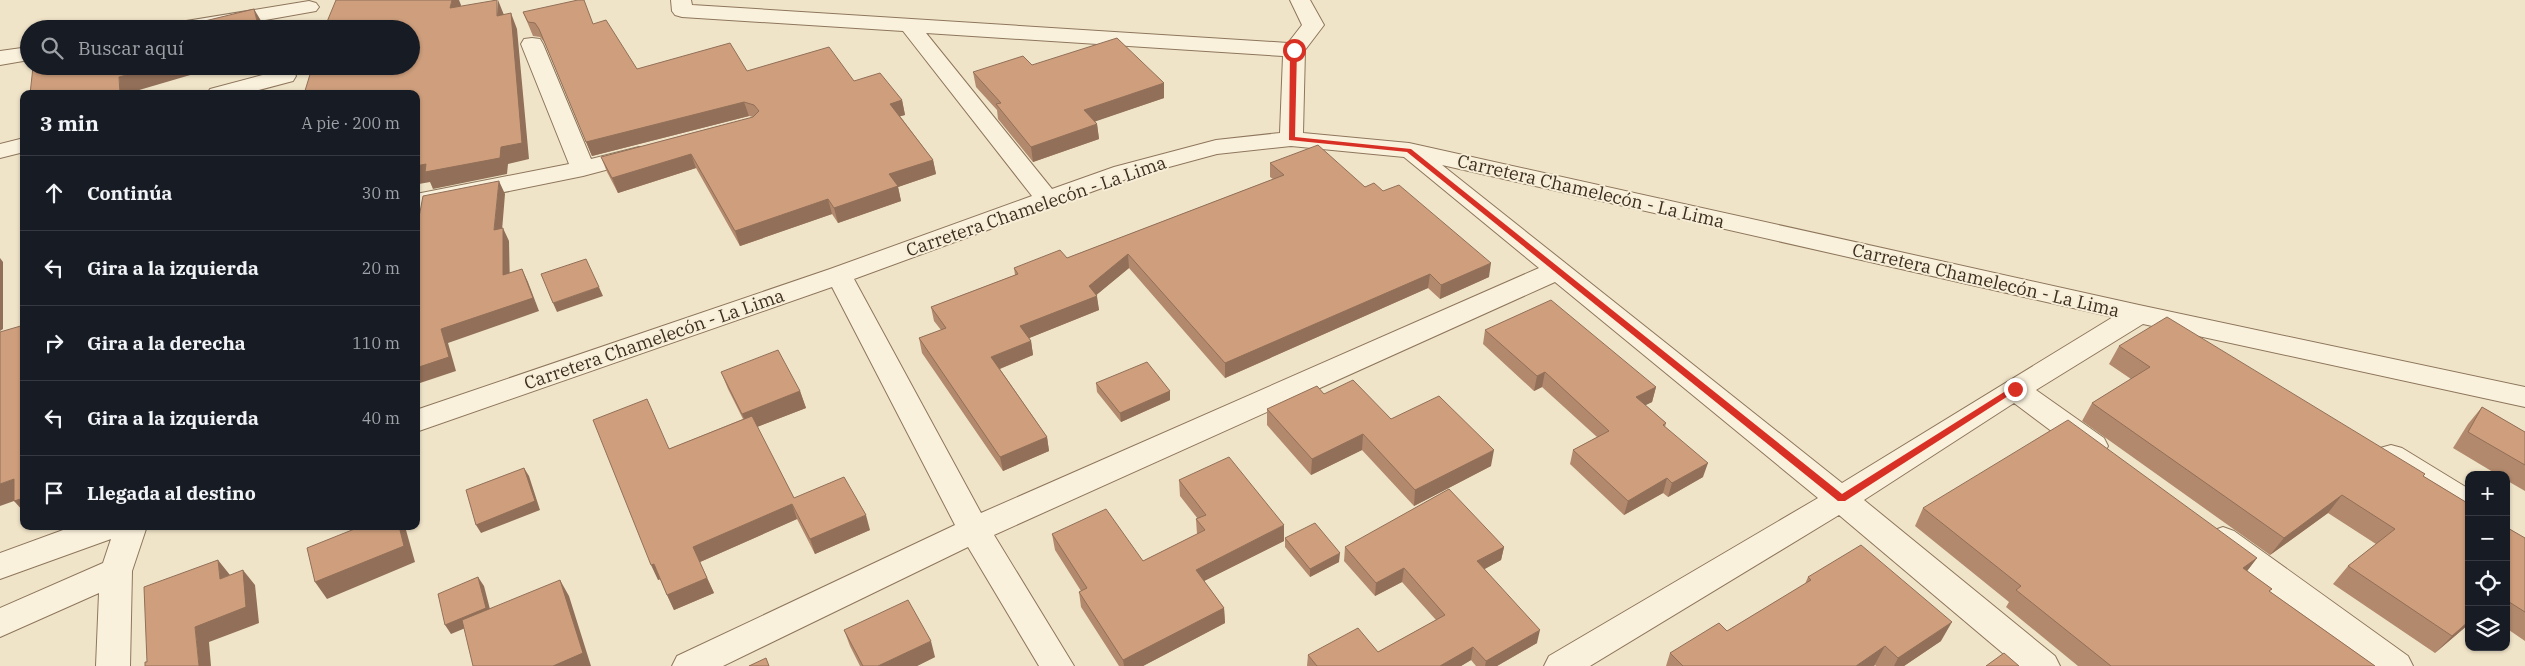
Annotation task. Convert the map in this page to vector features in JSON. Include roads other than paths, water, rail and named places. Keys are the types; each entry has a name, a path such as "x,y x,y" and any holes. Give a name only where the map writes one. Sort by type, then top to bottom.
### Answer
{"street":[{"path":"681,0 682,11 1294,50"},
{"path":"1292,139 1294,50 1313,25 1300,0"},
{"path":"225,20 315,4"},
{"path":"307,20 315,4"},
{"path":"909,25 1048,200"},
{"path":"532,44 583,169"},
{"path":"0,58 20,54"},
{"path":"236,90 284,79"},
{"name":"Carretera Chamelecón - La Lima","path":"420,420 839,275 1123,172 1216,147 1292,139 1409,150 2139,314 2525,396"},
{"path":"0,151 20,146"},
{"path":"420,201 583,169 664,148"},
{"path":"1409,150 1842,499 2044,666"},
{"path":"689,666 974,530 1558,270"},
{"path":"839,275 974,530 1057,666"},
{"path":"1561,666 1842,499 2015,389 2139,314"},
{"path":"2173,321 2241,363"},
{"path":"2015,389 2118,464"},
{"path":"2368,441 2465,502"},
{"path":"2197,522 2396,666"},
{"path":"0,566 99,530"},
{"path":"113,666 116,571 130,530"},
{"path":"0,623 116,571"}]}
